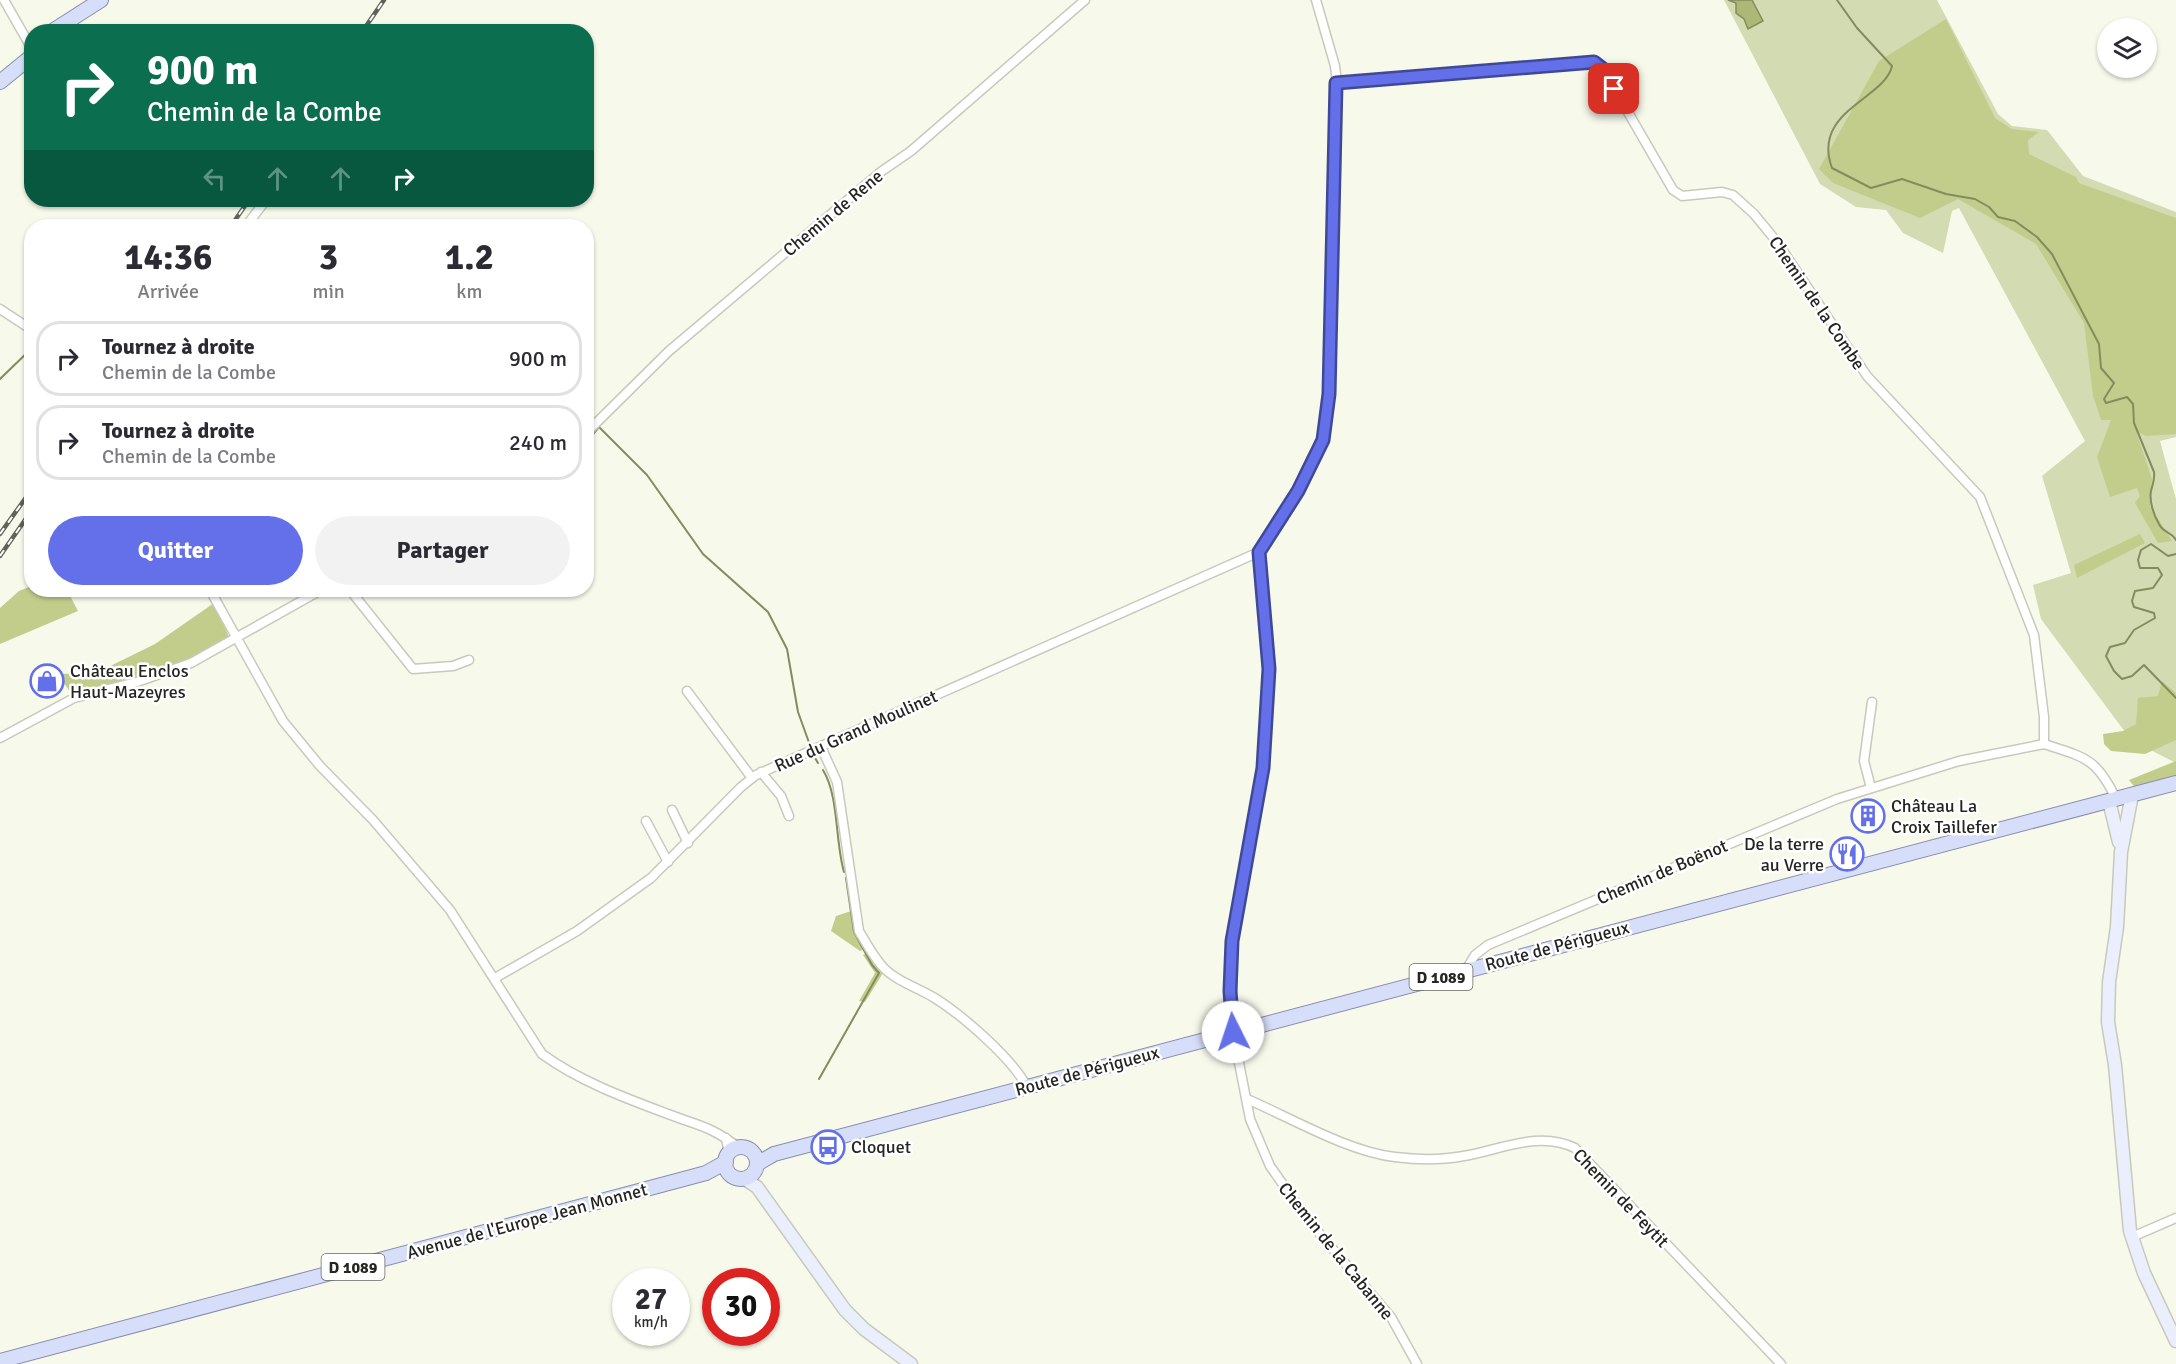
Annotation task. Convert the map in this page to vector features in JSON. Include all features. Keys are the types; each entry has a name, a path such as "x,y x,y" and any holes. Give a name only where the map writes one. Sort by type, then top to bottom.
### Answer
{"main road":[{"path":"64,24 97,3"},
{"path":"72,24 97,3"},
{"path":"0,71 24,54"},
{"path":"0,82 24,56"},
{"name":"D 1089","path":"2132,795 2176,783"},
{"name":"Route de Périgueux","path":"753,1171 774,1154 2132,795"},
{"path":"730,1159 753,1171"},
{"path":"730,1159 736,1178 753,1171"},
{"name":"Avenue de l'Europe Jean Monnet","path":"0,1361 706,1173 730,1159"}],"street":[{"path":"4,0 24,36"},
{"name":"Chemin de Rene","path":"594,426 669,351 874,178 911,151 1085,0"},
{"path":"1259,552 1298,491 1323,440 1329,394 1336,83 1335,66 1316,0"},
{"name":"Chemin de la Combe","path":"1336,83 1594,62 1603,69 1673,190 1682,196 1722,192 1733,195 1754,214 1777,242 1867,376 1980,497 2034,634 2044,717 2044,744"},
{"path":"251,219 261,207"},
{"path":"0,309 24,325"},
{"name":"Rue du Grand Moulinet","path":"495,978 577,931 651,878 752,778 761,772 1259,552"},
{"name":"Chemin de la Cabanne","path":"1259,552 1268,680 1263,768 1232,941 1230,991 1233,1032 1250,1119 1270,1166 1308,1220 1391,1317 1417,1364"},
{"path":"214,597 283,721 320,766 373,820 450,910 542,1054 565,1071 668,1114 711,1128 726,1138 730,1159"},
{"path":"0,738 74,699 137,682 191,663 308,597"},
{"path":"356,597 413,669 453,666 468,660"},
{"path":"687,691 752,778"},
{"path":"1870,788 1863,760 1872,702"},
{"path":"2044,744 2085,758 2096,765 2113,800 2121,852"},
{"name":"Chemin de Boënot","path":"1466,971 1475,955 1488,945 1837,799 1959,761 2044,744"},
{"path":"821,747 837,782 859,931 863,938 882,967 947,1005 965,1019 1018,1073 1027,1087"},
{"path":"761,772 781,796 789,816"},
{"path":"2132,795 2121,852 2116,927 2109,982 2108,1022 2115,1065 2132,1237 2144,1273 2176,1341"},
{"path":"672,810 688,843"},
{"path":"646,821 668,862"},
{"name":"Chemin de Feytit","path":"1247,1099 1347,1144 1396,1157 1442,1159 1466,1156 1509,1144 1565,1143 1583,1156 1781,1364"},
{"path":"753,1171 845,1310 864,1329 911,1364"},
{"path":"2132,1237 2176,1218"}],"shaded area":[{"path":"1724,0 1937,0 1998,114 2012,126 2047,130 2083,176 2176,212 2176,437 2160,441 2176,499 2176,763 2131,740 2041,619 2033,585 2071,573 2042,476 2085,441 1959,208 1952,211 1943,253 1903,233 1886,210 1856,207 1820,184"},
{"path":"1728,0 1752,0 1763,21 1748,29 1744,19 1736,13 1736,3"},
{"path":"1946,19 1995,118 2012,129 2039,132 2028,140 2029,154 2076,177 2079,183 2176,218 2176,434 2146,436 2136,431 2152,479 2150,506 2172,541 2158,543 2135,503 2140,496 2137,488 2110,497 2097,457 2111,420 2101,420 2093,396 2084,323 2036,244 1958,199 1920,218 1833,183 1819,169 1879,61"},
{"path":"2140,534 2145,543 2077,578 2074,565"},
{"path":"24,589 24,597 71,597 78,611 0,644 0,608"},
{"path":"214,603 229,637 191,663 74,698 58,674 96,673 155,644"},
{"path":"2162,681 2176,693 2176,740 2145,754 2111,751 2104,744 2103,734 2123,731 2136,724 2138,698 2158,696"},
{"path":"2176,761 2176,779 2137,790 2129,780"},
{"path":"851,911 866,948 860,951 831,931 836,916"},
{"path":"869,952 883,973 865,1002 859,1001 875,973 863,955"}],"waterway":[{"path":"1837,0 1857,28 1892,66 1887,78 1840,119 1832,133 1828,149 1832,168 1871,188 1902,179 1946,194 1975,199 1989,207 1998,217 2015,221 2037,237 2052,254 2099,344 2101,368 2114,383 2104,399 2106,403 2127,397 2133,404 2134,423 2154,472 2151,504 2161,527 2176,540"},
{"path":"0,379 24,356"},
{"path":"594,433 599,427 647,475 703,554 768,612 787,649 798,712 811,748"},
{"path":"2176,554 2168,556 2151,544 2141,550 2138,560 2140,568 2158,568 2162,575 2153,588 2135,591 2132,601 2134,607 2154,613 2155,618 2134,630 2125,643 2110,647 2106,656 2114,671 2122,679 2132,676 2144,665 2176,698"},
{"path":"812,753 818,763"},
{"path":"823,770 832,793 844,872"},
{"path":"819,1079 879,973 872,965 854,932 846,878"}],"railway":[{"path":"368,24 384,0"},
{"path":"236,219 244,207"},
{"path":"0,534 24,500"},
{"path":"0,556 24,522"}],"place":[{"name":"Château Enclos Haut-Mazeyres","path":"47,681"},
{"name":"Château La Croix Taillefer","path":"1868,816"},
{"name":"De la terre au Verre","path":"1847,854"},
{"name":"Cloquet","path":"828,1147"}],"route":[{"path":"1233,1032 1230,991 1232,941 1237,901 1263,768 1269,669 1259,552 1298,491 1323,440 1329,394 1336,83 1594,62 1603,69 1614,89"}]}
